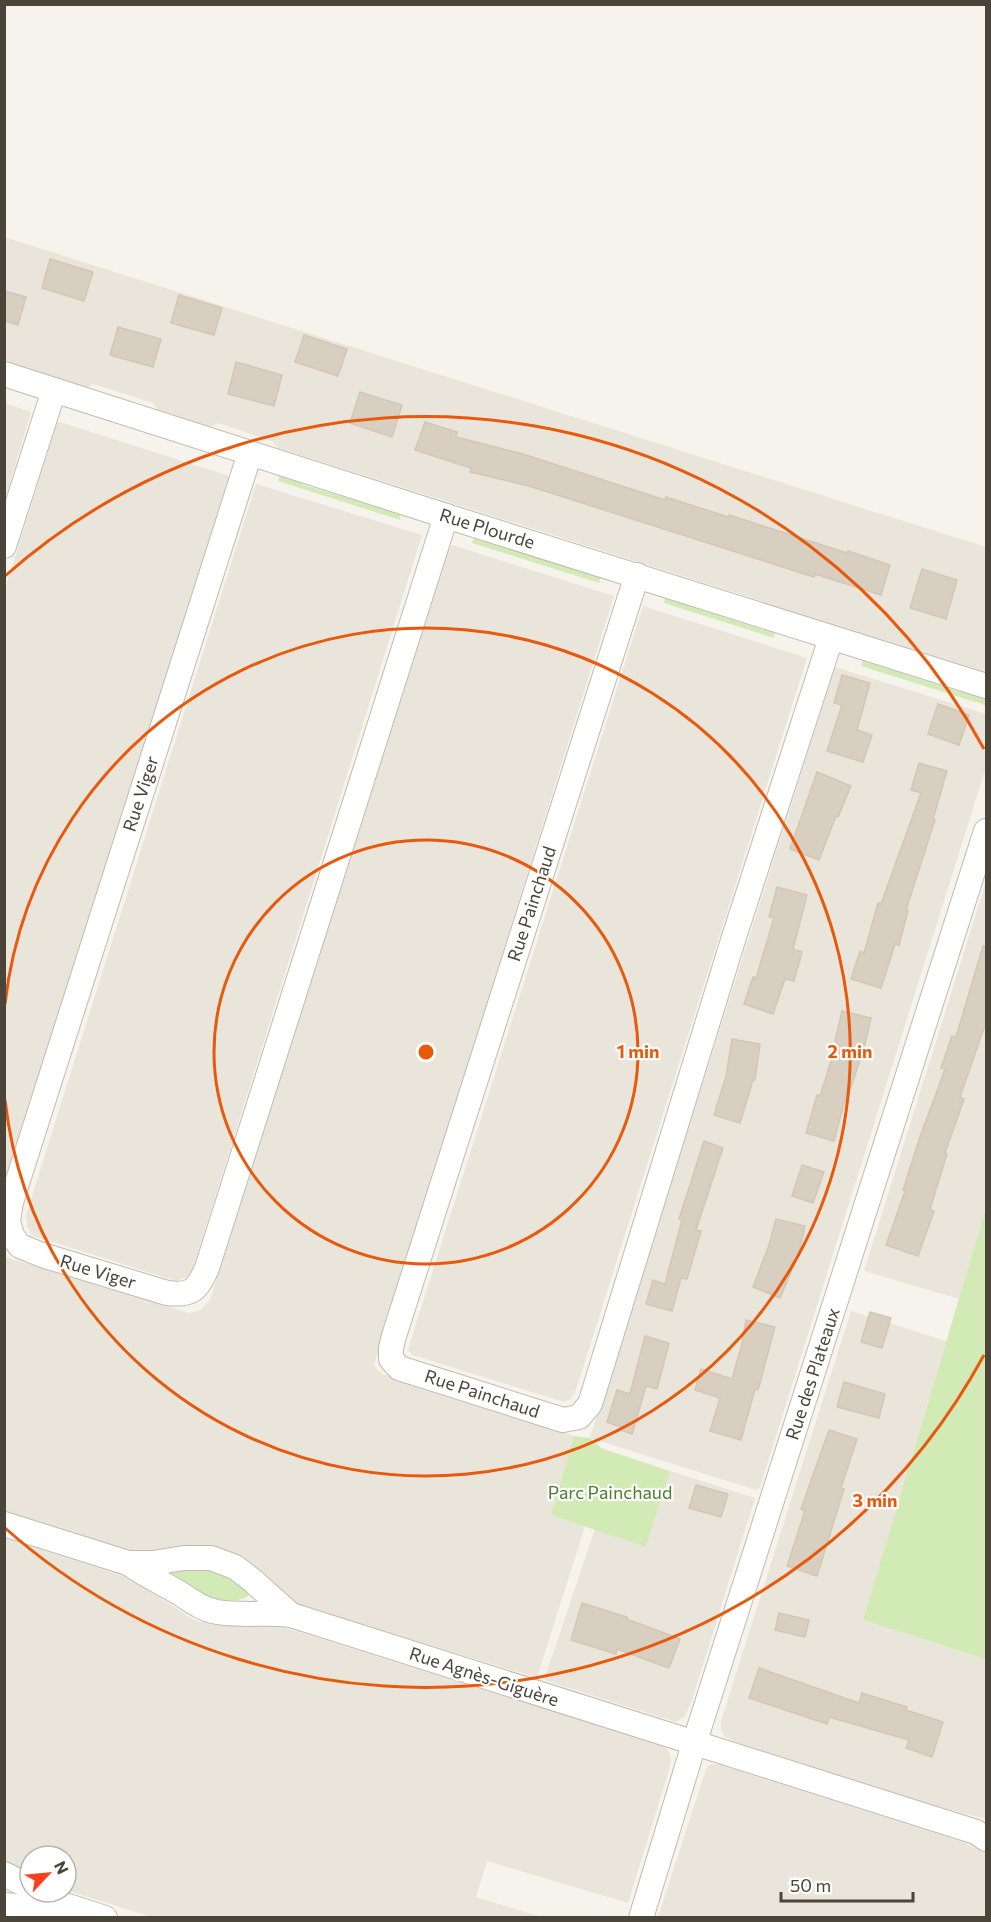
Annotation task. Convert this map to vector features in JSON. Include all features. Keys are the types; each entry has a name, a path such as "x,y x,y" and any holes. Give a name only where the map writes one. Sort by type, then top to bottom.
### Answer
{"street":[{"name":"Rue Plourde","path":"4,374 831,638 979,682"},
{"path":"4,546 54,390"},
{"name":"Rue Viger","path":"250,453 11,1202 8,1221 12,1236 20,1246 42,1255 167,1293 182,1295 194,1291 200,1282 207,1268 446,516"},
{"name":"Rue Painchaud","path":"637,575 393,1342 391,1359 399,1368 563,1420 579,1417 590,1404 734,937 831,638"},
{"name":"Rue des Plateaux","path":"641,1917 694,1744 987,831"},
{"name":"Rue Agnès-Giguère","path":"4,1524 128,1563 211,1558 235,1567 291,1614 983,1834"},
{"path":"128,1563 153,1580 200,1606 214,1611 291,1614"},
{"path":"4,1874 18,1881"},
{"path":"4,1905 45,1908 65,1905 105,1917"}],"shaded area":[{"path":"4,237 986,547 986,672 278,448 272,441 218,423 210,427 158,410 153,403 93,384 86,388 5,362"},
{"path":"4,403 31,412 5,499"},
{"path":"60,422 229,476 5,1189 5,589 57,423"},
{"path":"256,484 422,535 193,1268 187,1277 176,1281 34,1236 27,1226 26,1215"},
{"path":"452,545 614,596 374,1365 383,1374 424,1390 574,1436 551,1515 585,1526 537,1678 5,1511 5,1257 189,1313 201,1310 210,1300 446,556"},
{"path":"643,606 807,658 576,1390 571,1399 564,1402 412,1355 408,1350"},
{"path":"835,667 986,714 986,767 760,1487 756,1490 590,1438"},
{"path":"986,882 986,1208 959,1299 864,1271"},
{"path":"851,1311 946,1341 863,1620 986,1659 986,1819 943,1808 745,1746 725,1737 721,1730 721,1721"},
{"path":"670,1471 755,1498 691,1703 685,1716 676,1722 544,1680 595,1529 646,1547"},
{"path":"4,1538 130,1578 197,1621 227,1626 276,1625 661,1745 671,1756 670,1767 628,1903 487,1861 476,1897 542,1917 151,1917 78,1894 78,1844 18,1844 18,1870 5,1864"},
{"path":"711,1764 718,1764 963,1842 986,1853 986,1917 658,1917 706,1769"}],"green space":[{"path":"281,471 296,477 304,485 384,509 401,509 400,520 278,481"},
{"path":"476,533 490,538 496,545 576,570 587,568 602,573 599,583 472,543"},
{"path":"667,593 692,607 763,630 775,628 774,638 664,603"},
{"path":"864,656 876,660 883,667 959,692 970,690 986,694 985,705 861,666"},
{"path":"986,1208 986,1659 863,1620"},
{"name":"Parc Painchaud","path":"574,1436 590,1438 601,1448 670,1471 646,1547 551,1515"},
{"path":"220,1567 252,1592 244,1598 233,1600 209,1596 185,1584 169,1570"}],"building":[{"path":"50,259 93,272 84,301 42,288"},
{"path":"4,291 26,297 18,325 4,321"},
{"path":"179,295 222,308 214,335 171,323"},
{"path":"118,327 161,339 153,367 110,355"},
{"path":"304,335 347,349 338,376 295,362"},
{"path":"236,362 282,375 274,406 228,394"},
{"path":"360,392 402,405 392,437 350,423"},
{"path":"425,422 457,432 456,437 523,454 665,500 666,497 728,517 729,515 890,565 881,595 815,574 814,577 529,486 470,472 471,468 415,450"},
{"path":"922,569 957,580 946,619 910,608"},
{"path":"842,675 870,683 857,730 872,735 863,762 827,751 842,705 834,703"},
{"path":"938,704 969,715 959,745 928,734"},
{"path":"919,763 947,771 933,819 935,820 906,910 908,911 899,945 895,944 881,988 851,979 860,951 864,953 878,903 881,904 921,793 911,790"},
{"path":"817,772 851,786 838,817 836,816 819,860 790,849"},
{"path":"777,887 807,895 793,949 802,952 794,981 785,979 773,1014 744,1004 753,977 756,978 774,918 769,917"},
{"path":"983,946 987,946 987,1029 984,1028 960,1097 964,1099 945,1153 947,1154 930,1209 934,1211 918,1256 886,1245 905,1191 903,1190 920,1137 945,1069 941,1068 952,1036 956,1037"},
{"path":"842,1011 871,1018 864,1048 849,1093 847,1092 834,1141 806,1133 817,1095 820,1096 837,1042 835,1041"},
{"path":"732,1039 760,1044 755,1080 753,1080 740,1123 714,1115 726,1076"},
{"path":"704,1141 723,1148 696,1230 701,1231 687,1279 681,1278 672,1311 646,1304 653,1280 665,1284 682,1220 679,1219"},
{"path":"802,1165 824,1172 813,1203 792,1196"},
{"path":"776,1219 805,1226 799,1253 780,1298 753,1287"},
{"path":"870,1312 891,1318 882,1348 861,1342"},
{"path":"746,1320 775,1327 758,1390 755,1389 741,1440 710,1431 720,1398 695,1390 701,1369 732,1379"},
{"path":"645,1336 669,1343 657,1389 646,1386 632,1434 607,1422 617,1390 630,1394"},
{"path":"844,1382 885,1394 879,1418 837,1407"},
{"path":"829,1430 857,1439 817,1576 787,1566 805,1511 801,1509"},
{"path":"696,1485 728,1494 721,1517 689,1508"},
{"path":"582,1603 627,1617 627,1619 680,1639 669,1668 617,1649 616,1654 571,1640"},
{"path":"779,1613 809,1620 805,1637 775,1630"},
{"path":"759,1668 859,1703 862,1693 907,1707 906,1710 943,1722 932,1757 906,1748 909,1740 829,1717 827,1724 749,1698"}]}
